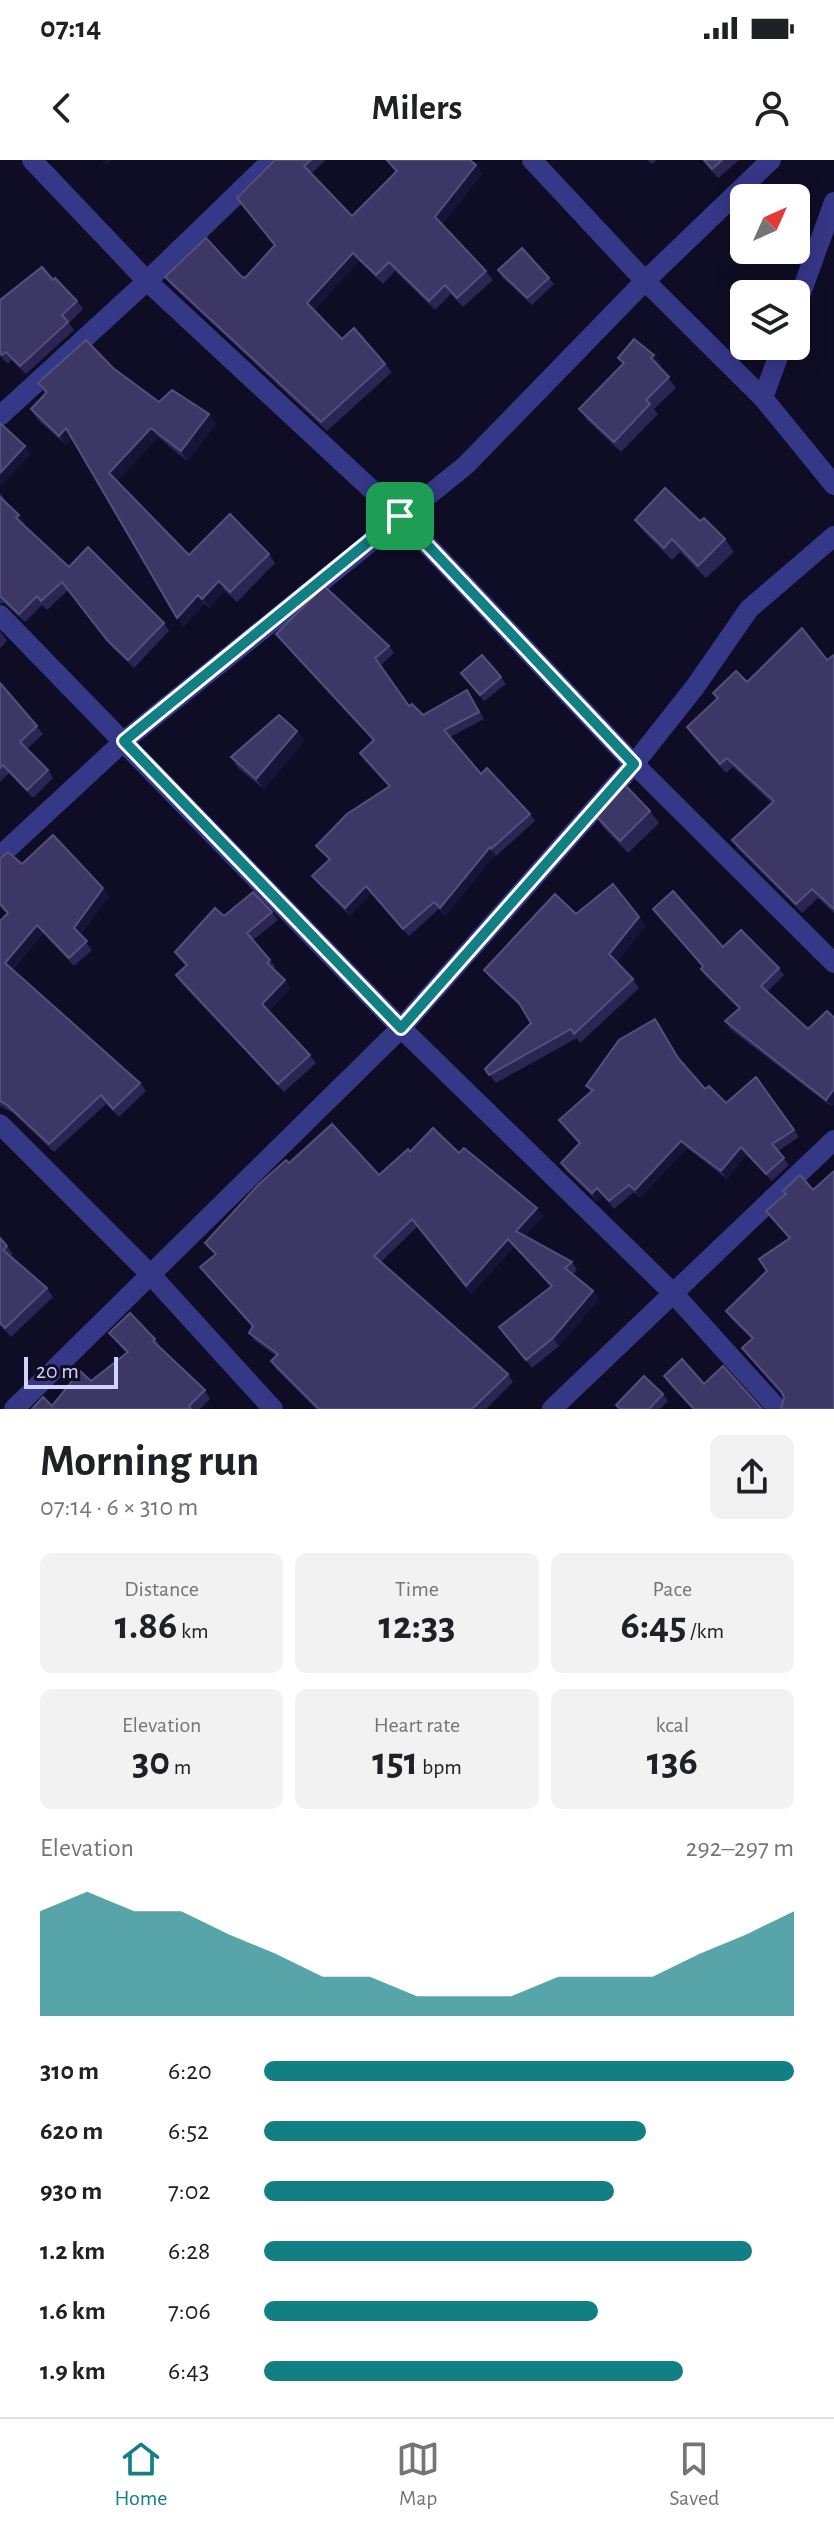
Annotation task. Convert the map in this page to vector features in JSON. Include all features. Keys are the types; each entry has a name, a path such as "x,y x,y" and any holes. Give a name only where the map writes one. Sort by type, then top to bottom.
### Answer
{"street":[{"path":"32,160 147,281 400,516 634,764 834,963"},
{"path":"0,416 147,281 272,160"},
{"path":"532,160 645,281 763,398 834,485"},
{"path":"0,856 124,741 466,465 645,281 771,160"},
{"path":"806,280 834,202"},
{"path":"763,398 777,360"},
{"path":"14,1409 401,1028 634,764 695,687 749,609 834,536"},
{"path":"0,615 401,1028 673,1293 778,1409"},
{"path":"0,1124 151,1275 273,1409"},
{"path":"552,1409 834,1140"}],"building":[{"path":"275,160 311,160 304,166 352,216 397,171 387,160 470,160 476,165 435,217 486,271 457,298 445,285 429,301 389,262 376,275 353,253 307,303 342,339 354,328 385,364 321,422 165,277 206,238 245,278 275,245 237,198"},
{"path":"704,160 722,160 712,169"},
{"path":"522,248 549,278 527,298 498,270"},
{"path":"42,267 77,301 62,315 68,322 20,366 6,352 0,353 0,300"},
{"path":"634,339 654,355 651,358 669,377 646,400 650,404 614,442 579,409 624,363 618,358"},
{"path":"86,340 113,368 159,402 172,390 209,414 181,451 151,428 109,473 189,555 230,514 269,554 230,592 219,581 202,599 198,595 177,618 66,428 59,436 31,409 47,392 38,383"},
{"path":"0,423 25,446 0,473"},
{"path":"665,488 700,521 704,518 725,539 698,566 672,539 664,548 635,520"},
{"path":"0,497 19,515 16,518 69,567 88,547 164,623 128,660 107,640 62,582 41,601 37,596 19,614 0,596"},
{"path":"324,586 389,646 375,658 409,706 412,704 423,715 467,690 479,712 444,730 481,774 487,768 530,814 490,847 440,908 434,902 403,929 366,886 345,908 312,876 330,859 316,846 347,814 390,786 360,753 374,740 276,634"},
{"path":"802,628 827,660 834,655 834,909 812,889 796,904 732,840 774,801 727,758 720,764 687,727 718,698 713,693 736,671 747,682"},
{"path":"482,655 501,677 480,695 461,673"},
{"path":"0,683 37,726 20,742 48,770 27,790 3,765 0,768"},
{"path":"279,715 297,731 256,779 231,757"},
{"path":"625,785 650,811 620,841 595,815"},
{"path":"53,835 103,888 74,928 87,941 69,958 37,925 5,963 140,1083 113,1109 101,1095 49,1144 0,1101 0,921 8,913 0,904 0,859 8,852 22,864"},
{"path":"613,884 639,917 609,954 633,979 574,1034 571,1029 489,1075 485,1069 531,1023 519,1003 484,970 555,894 576,914"},
{"path":"673,891 723,947 741,930 779,968 761,986 808,1029 827,1011 834,1018 834,1089 826,1100 725,1021 740,1008 701,969 703,966 653,909"},
{"path":"253,892 272,912 247,933 270,960 267,963 285,980 262,1004 310,1055 278,1084 176,975 187,965 175,952 215,908 224,916"},
{"path":"655,1019 678,1058 705,1089 709,1086 726,1103 756,1077 794,1130 772,1144 784,1158 766,1174 741,1147 721,1171 681,1141 635,1190 629,1185 609,1201 597,1188 592,1193 561,1163 580,1143 559,1120 593,1090 586,1086 619,1040"},
{"path":"332,1124 379,1175 408,1149 410,1152 433,1128 459,1153 464,1148 537,1208 516,1231 572,1262 565,1268 593,1291 553,1338 526,1360 499,1327 552,1286 508,1239 466,1286 412,1219 374,1256 508,1374 472,1409 319,1409 271,1361 278,1354 249,1333 253,1326 200,1267 216,1254 205,1243 259,1184 286,1160 289,1163"},
{"path":"834,1171 834,1409 781,1409 782,1392 742,1348 753,1338 726,1311 767,1271 759,1259 790,1238 766,1211 786,1194 783,1191 800,1175 813,1190"},
{"path":"0,1238 7,1246 3,1250 47,1288 5,1328 0,1323"},
{"path":"130,1313 155,1339 153,1341 205,1390 189,1406 191,1409 32,1409 43,1397 52,1406 80,1371 91,1381 128,1352 109,1333"},
{"path":"682,1359 704,1384 723,1366 762,1409 694,1409 664,1376"},
{"path":"644,1376 663,1394 649,1409 620,1409 616,1405"}],"route":[{"path":"400,516 634,764 401,1028 124,741 400,516"}]}
